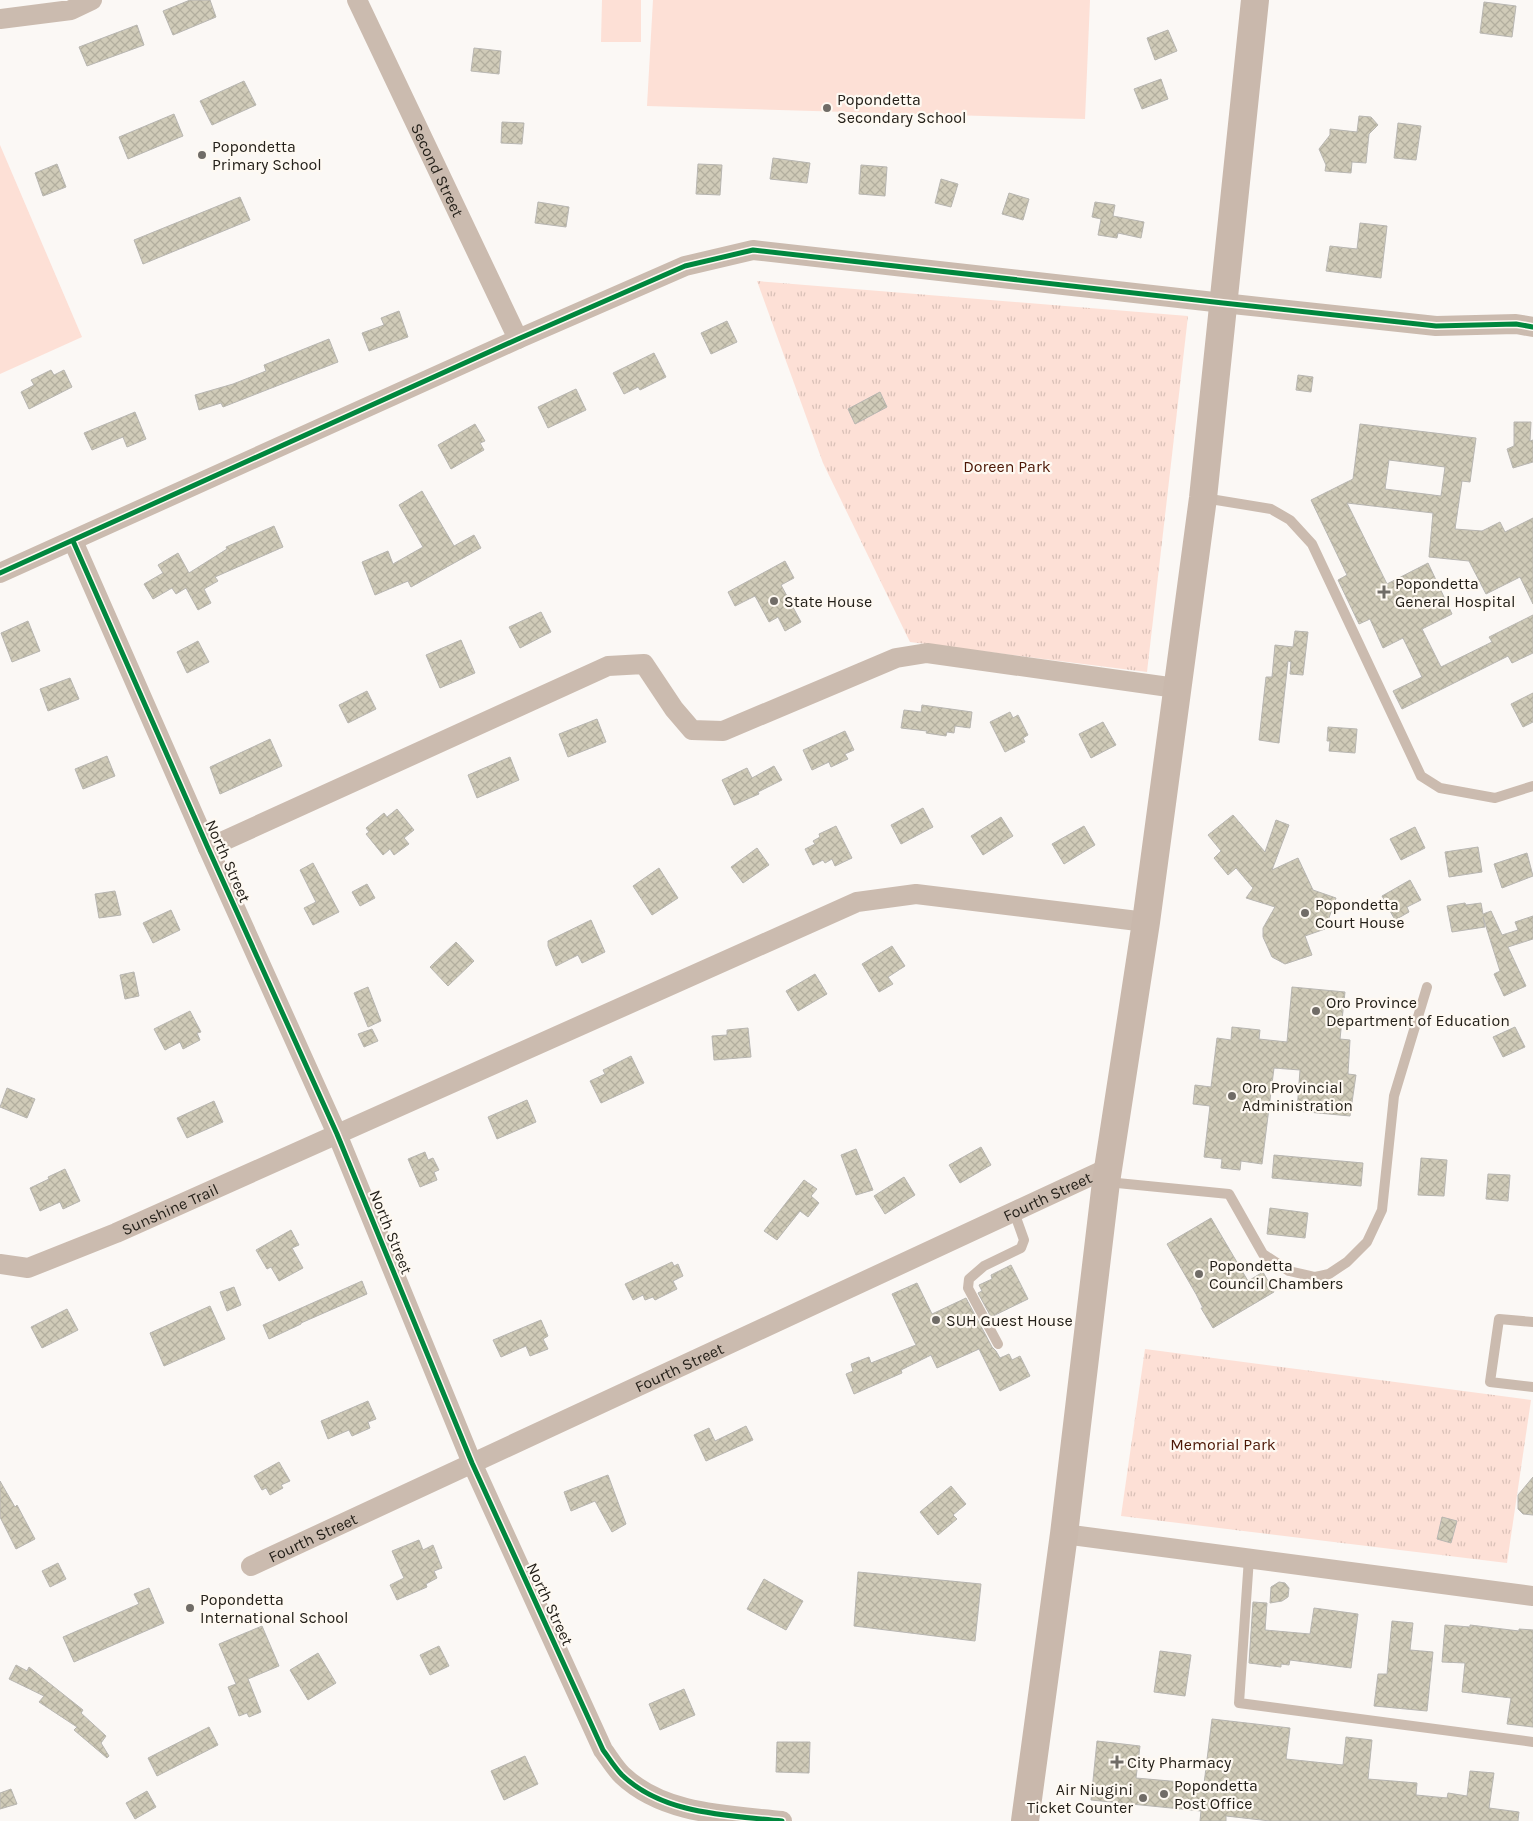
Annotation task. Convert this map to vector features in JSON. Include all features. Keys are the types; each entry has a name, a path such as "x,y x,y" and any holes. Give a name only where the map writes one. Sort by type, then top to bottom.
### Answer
{"main road":[{"path":"1025,1821 1064,1534 1107,1175 1146,922 1203,498 1255,0"}],"street":[{"path":"0,19 71,10 92,0"},
{"name":"Second Street","path":"357,0 518,339"},
{"path":"0,573 518,339 685,266 753,250 1436,326 1516,324 1533,327"},
{"name":"North Street","path":"73,541 208,848 337,1134 472,1463 603,1750 622,1774 650,1795 688,1810 782,1821"},
{"path":"208,848 608,666 644,664 674,709 692,730 723,731 896,658 927,653 1176,688"},
{"name":"Sunshine Trail","path":"0,1264 28,1268 116,1233 857,902 916,894 1146,922"},
{"name":"Fourth Street","path":"251,1566 1014,1212 1107,1175"},
{"path":"1064,1534 1533,1596"}],"lane":[{"path":"1203,498 1271,510 1290,520 1312,544 1421,776 1440,788 1495,798 1533,786"},
{"path":"1107,1175 1229,1194 1263,1254 1289,1271 1315,1277 1329,1274 1347,1262 1366,1242 1382,1210 1394,1096 1427,987"},
{"path":"998,1344 968,1288 968,1279 984,1266 1021,1248 1024,1240 1014,1212"},
{"path":"1533,1322 1499,1319 1490,1382 1533,1387"},
{"path":"1249,1558 1239,1702 1533,1742"}],"green space":[{"path":"602,0 641,0 641,42 601,42"},
{"path":"653,0 1090,0 1085,119 647,106"},
{"path":"0,145 82,337 0,374"},
{"name":"Doreen Park","path":"757,281 1188,316 1147,672 910,642 823,463"},
{"name":"Memorial Park","path":"1145,1349 1531,1400 1507,1563 1121,1516"}],"building":[{"path":"190,0 210,0 216,17 173,35 163,11"},
{"path":"1484,2 1516,6 1512,37 1480,33"},
{"path":"137,25 144,45 87,66 79,47"},
{"path":"1168,30 1177,51 1155,60 1147,38"},
{"path":"474,48 501,51 499,74 471,71"},
{"path":"1161,79 1168,99 1142,109 1134,89"},
{"path":"244,81 256,105 212,125 200,101"},
{"path":"174,114 183,136 128,159 119,137"},
{"path":"1359,116 1371,117 1378,125 1369,134 1366,163 1352,162 1351,173 1325,171 1326,165 1319,149 1330,135 1330,129 1357,132"},
{"path":"502,122 524,123 522,144 501,143"},
{"path":"1398,123 1421,126 1416,160 1394,158"},
{"path":"773,158 810,163 807,183 770,179"},
{"path":"57,164 66,187 43,196 35,173"},
{"path":"698,164 722,165 720,195 696,194"},
{"path":"861,165 887,167 885,196 859,194"},
{"path":"941,179 958,184 951,207 935,203"},
{"path":"1009,193 1029,199 1023,220 1002,214"},
{"path":"240,197 250,220 143,264 134,240"},
{"path":"538,202 569,207 566,227 535,223"},
{"path":"1095,202 1115,205 1113,216 1144,222 1141,238 1118,233 1117,238 1098,235 1101,219 1092,217"},
{"path":"1360,223 1387,226 1381,278 1326,271 1330,246 1357,249"},
{"path":"399,311 408,337 369,351 362,333 384,325 381,318"},
{"path":"727,321 737,342 711,354 701,333"},
{"path":"329,339 338,362 223,407 221,403 199,410 195,395 233,384 266,371 264,365"},
{"path":"654,353 666,377 640,390 638,387 624,394 613,373"},
{"path":"51,370 54,375 64,370 72,387 29,409 21,392 34,385 31,380"},
{"path":"1298,375 1313,377 1311,392 1296,390"},
{"path":"576,389 586,410 548,428 538,407"},
{"path":"880,392 887,407 855,424 848,409"},
{"path":"135,412 146,439 127,447 123,437 92,450 84,433"},
{"path":"1514,422 1531,422 1530,441 1533,440 1533,462 1513,468 1507,449 1514,446"},
{"path":"475,424 485,441 480,443 484,450 451,469 438,445"},
{"path":"1360,424 1476,438 1470,482 1462,481 1455,529 1482,531 1500,522 1505,532 1533,518 1533,604 1520,577 1486,594 1469,561 1429,557 1433,513 1347,503 1387,584 1428,563 1452,614 1422,629 1441,667 1492,642 1489,637 1533,615 1533,653 1512,663 1508,656 1402,709 1393,691 1422,677 1403,638 1383,648 1370,619 1359,624 1338,580 1347,575 1311,500 1353,479","holes":["1389,460 1445,467 1441,496 1385,489"]},
{"path":"422,491 454,546 474,535 481,548 411,587 408,581 375,595 362,562 388,551 393,564 423,547 399,505"},
{"path":"274,526 283,547 215,577 218,581 204,589 211,603 198,610 186,588 176,594 172,588 153,599 144,584 163,573 158,565 178,553 189,573 227,549 226,547"},
{"name":"State House","path":"785,561 794,578 781,585 801,622 785,631 778,617 769,622 755,596 735,606 728,592"},
{"path":"541,612 551,632 520,648 509,627"},
{"path":"28,621 40,651 12,662 1,633"},
{"path":"1295,631 1308,632 1303,675 1290,674 1291,662 1288,661 1279,743 1259,740 1266,677 1272,677 1275,645 1293,647"},
{"path":"461,640 475,673 440,688 426,655"},
{"path":"198,641 209,662 187,673 177,652"},
{"path":"70,678 79,699 48,711 40,689"},
{"path":"367,691 376,709 348,723 339,705"},
{"path":"1533,693 1533,722 1523,727 1511,704"},
{"path":"922,705 972,712 970,728 955,726 954,733 947,732 946,736 926,733 927,731 901,728 904,710 921,712"},
{"path":"1010,712 1013,718 1018,715 1028,735 1023,738 1025,742 1005,752 990,722"},
{"path":"597,719 606,742 568,757 559,734"},
{"path":"1103,722 1116,745 1091,758 1079,734"},
{"path":"1328,727 1357,729 1355,753 1329,751 1330,741 1327,741"},
{"path":"845,731 854,750 845,754 848,759 831,767 829,762 812,770 803,750"},
{"path":"270,739 282,766 220,794 210,767"},
{"path":"107,756 115,776 83,789 75,769"},
{"path":"510,757 519,780 477,798 468,775"},
{"path":"774,766 782,780 758,792 759,794 734,805 722,780 747,768 752,778"},
{"path":"923,808 933,827 901,844 891,825"},
{"path":"397,809 414,830 404,838 409,844 394,855 390,849 383,855 366,834 369,832 366,828 384,813 387,817"},
{"path":"1233,815 1265,852 1276,820 1289,825 1272,870 1298,858 1313,890 1336,898 1325,929 1305,936 1312,955 1285,964 1272,957 1263,937 1263,928 1275,907 1246,898 1253,888 1236,868 1228,875 1214,858 1221,851 1208,835"},
{"path":"1001,817 1013,836 983,855 971,836"},
{"path":"836,826 852,858 835,866 832,859 825,863 823,860 813,865 805,849 815,844 813,841 820,837 819,834"},
{"path":"1084,826 1095,845 1064,864 1052,844"},
{"path":"1415,827 1425,848 1401,860 1390,839"},
{"path":"1478,847 1482,872 1449,877 1445,852"},
{"path":"757,848 769,865 743,883 731,867"},
{"path":"1527,853 1533,876 1502,888 1494,864"},
{"path":"313,863 339,912 313,925 304,908 316,902 300,870"},
{"path":"659,868 678,898 652,915 633,886"},
{"path":"1410,880 1421,900 1407,907 1409,912 1395,920 1382,896"},
{"path":"367,884 375,898 360,906 352,892"},
{"path":"115,891 121,915 99,918 95,894"},
{"path":"1465,903 1466,905 1481,903 1483,914 1491,911 1502,935 1518,930 1515,922 1533,916 1533,939 1508,947 1526,986 1504,996 1494,974 1500,971 1483,917 1485,927 1452,932 1447,906"},
{"path":"171,910 180,930 153,943 143,923"},
{"path":"591,920 605,952 582,963 578,955 556,966 548,946 548,941"},
{"path":"456,942 474,961 448,986 430,967"},
{"path":"892,946 905,966 888,977 893,984 879,992 862,964"},
{"path":"134,972 139,996 125,999 120,975"},
{"path":"815,974 827,994 798,1011 786,991"},
{"path":"368,987 381,1021 368,1027 354,993"},
{"path":"1292,987 1345,992 1340,1039 1350,1040 1348,1074 1356,1075 1350,1116 1297,1111 1300,1070 1274,1068 1262,1164 1241,1161 1240,1170 1221,1168 1222,1159 1204,1157 1210,1106 1193,1104 1195,1085 1211,1087 1217,1038 1231,1040 1232,1027 1260,1030 1259,1039 1287,1042"},
{"path":"190,1011 201,1032 197,1033 200,1040 183,1049 180,1042 165,1050 154,1029"},
{"path":"1515,1027 1525,1047 1503,1057 1493,1037"},
{"path":"748,1028 751,1057 714,1060 712,1036 727,1035 727,1030"},
{"path":"372,1029 378,1041 364,1047 358,1034"},
{"path":"631,1056 644,1083 601,1103 590,1081 605,1074 603,1070"},
{"path":"7,1088 35,1099 27,1118 0,1107"},
{"path":"527,1100 536,1122 497,1139 488,1117"},
{"path":"214,1101 223,1122 187,1138 177,1118"},
{"path":"981,1147 991,1165 960,1183 949,1165"},
{"path":"856,1149 873,1190 856,1195 841,1155"},
{"path":"425,1152 428,1160 433,1158 439,1170 434,1172 437,1180 420,1187 408,1159"},
{"path":"1274,1155 1363,1163 1361,1186 1272,1178"},
{"path":"1421,1158 1447,1160 1444,1196 1418,1195"},
{"path":"65,1169 80,1201 63,1209 60,1202 40,1211 30,1188"},
{"path":"1488,1174 1510,1175 1508,1201 1486,1199"},
{"path":"904,1177 915,1195 885,1214 874,1196"},
{"path":"804,1180 817,1189 811,1196 819,1203 808,1217 800,1211 777,1240 764,1231"},
{"path":"1270,1208 1308,1213 1305,1238 1267,1234"},
{"name":"Popondetta Council Chambers","path":"1211,1218 1248,1281 1263,1272 1274,1292 1213,1328 1167,1244"},
{"path":"291,1230 299,1245 292,1248 303,1268 279,1281 271,1267 267,1269 256,1250"},
{"path":"672,1262 674,1266 678,1264 683,1276 673,1281 677,1289 655,1300 653,1297 645,1300 643,1295 633,1300 625,1284"},
{"path":"1011,1265 1028,1299 991,1317 978,1293 982,1291 979,1285 992,1279 991,1275"},
{"path":"362,1281 367,1294 269,1339 263,1325"},
{"path":"917,1283 932,1314 966,1298 992,1347 1000,1358 1009,1354 1012,1360 1020,1356 1030,1376 1000,1391 979,1349 937,1368 931,1355 901,1370 902,1373 854,1394 846,1374 853,1371 851,1364 869,1357 871,1363 916,1345 892,1294"},
{"path":"234,1287 241,1305 227,1311 220,1292"},
{"path":"210,1306 225,1339 164,1366 150,1333"},
{"path":"67,1309 78,1330 42,1348 31,1327"},
{"path":"541,1320 548,1336 543,1339 548,1349 530,1356 526,1346 501,1357 493,1340"},
{"path":"368,1401 376,1419 368,1422 370,1428 352,1436 349,1430 328,1439 321,1421"},
{"path":"746,1426 753,1440 706,1461 694,1435 709,1428 715,1441"},
{"path":"279,1462 290,1481 281,1485 283,1488 270,1495 266,1488 262,1490 254,1476"},
{"path":"608,1475 626,1524 612,1532 595,1501 571,1511 564,1492"},
{"path":"1533,1477 1533,1515 1523,1514 1518,1509 1518,1495"},
{"path":"0,1481 15,1507 17,1505 35,1539 16,1549 0,1517"},
{"path":"951,1486 966,1504 953,1515 957,1519 938,1535 920,1512"},
{"path":"1442,1517 1457,1521 1451,1543 1437,1539"},
{"path":"419,1540 423,1550 433,1545 442,1568 434,1571 437,1578 426,1584 427,1587 397,1600 390,1585 404,1578 392,1551"},
{"path":"58,1563 66,1579 50,1587 42,1571"},
{"path":"858,1572 981,1584 975,1641 854,1626"},
{"path":"764,1579 803,1601 786,1630 747,1609"},
{"path":"1279,1582 1285,1583 1289,1588 1288,1597 1282,1601 1270,1603 1271,1587"},
{"path":"149,1588 164,1623 74,1662 63,1637 139,1604 134,1594"},
{"path":"1253,1602 1267,1603 1265,1630 1310,1634 1314,1608 1358,1614 1351,1668 1290,1660 1289,1665 1281,1664 1281,1667 1249,1663"},
{"path":"1392,1621 1413,1623 1410,1650 1433,1652 1427,1711 1374,1706 1378,1674 1387,1674"},
{"path":"1445,1625 1470,1627 1470,1625 1519,1631 1519,1629 1533,1630 1533,1727 1507,1724 1511,1698 1462,1692 1465,1663 1442,1662"},
{"path":"262,1626 279,1666 248,1679 261,1712 249,1717 247,1713 239,1716 228,1687 236,1684 219,1644"},
{"path":"439,1646 449,1666 430,1675 420,1655"},
{"path":"1160,1651 1191,1655 1185,1696 1154,1692"},
{"path":"318,1653 336,1683 308,1700 290,1670"},
{"path":"16,1665 27,1671 29,1667 83,1710 81,1713 106,1736 101,1743 109,1756 107,1758 74,1730 77,1727 39,1702 44,1696 9,1679"},
{"path":"684,1689 695,1715 660,1730 649,1704"},
{"path":"1212,1719 1290,1728 1286,1759 1343,1765 1346,1737 1372,1740 1368,1779 1417,1783 1416,1795 1447,1798 1448,1793 1467,1796 1470,1771 1494,1773 1489,1808 1519,1812 1518,1821 1270,1821 1226,1816 1226,1821 1200,1821 1201,1811 1091,1800 1097,1741 1140,1746 1136,1778 1204,1784"},
{"path":"209,1727 218,1745 157,1776 148,1758"},
{"path":"777,1742 810,1742 809,1773 776,1772"},
{"path":"525,1756 538,1784 504,1800 491,1771"},
{"path":"11,1789 17,1804 0,1809 0,1793"},
{"path":"147,1791 156,1807 135,1819 126,1803"}],"cycle path":[{"path":"0,573 518,339 685,266 753,250 1436,326 1516,324 1533,327"},
{"path":"73,541 208,848 337,1134 472,1463 603,1750 622,1775 639,1788 677,1806 698,1811 782,1821"}],"place":[{"name":"Popondetta Secondary School","path":"827,108"},
{"name":"Popondetta Primary School","path":"202,155"},
{"name":"Popondetta General Hospital","path":"1384,592"},
{"name":"State House","path":"774,601"},
{"name":"Popondetta Court House","path":"1305,913"},
{"name":"Oro Province Department of Education","path":"1316,1011"},
{"name":"Oro Provincial Administration","path":"1232,1096"},
{"name":"Popondetta Council Chambers","path":"1199,1274"},
{"name":"SUH Guest House","path":"936,1320"},
{"name":"Popondetta International School","path":"190,1608"},
{"name":"City Pharmacy","path":"1117,1762"},
{"name":"Popondetta Post Office","path":"1164,1794"},
{"name":"Air Niugini Ticket Counter","path":"1143,1798"}]}
